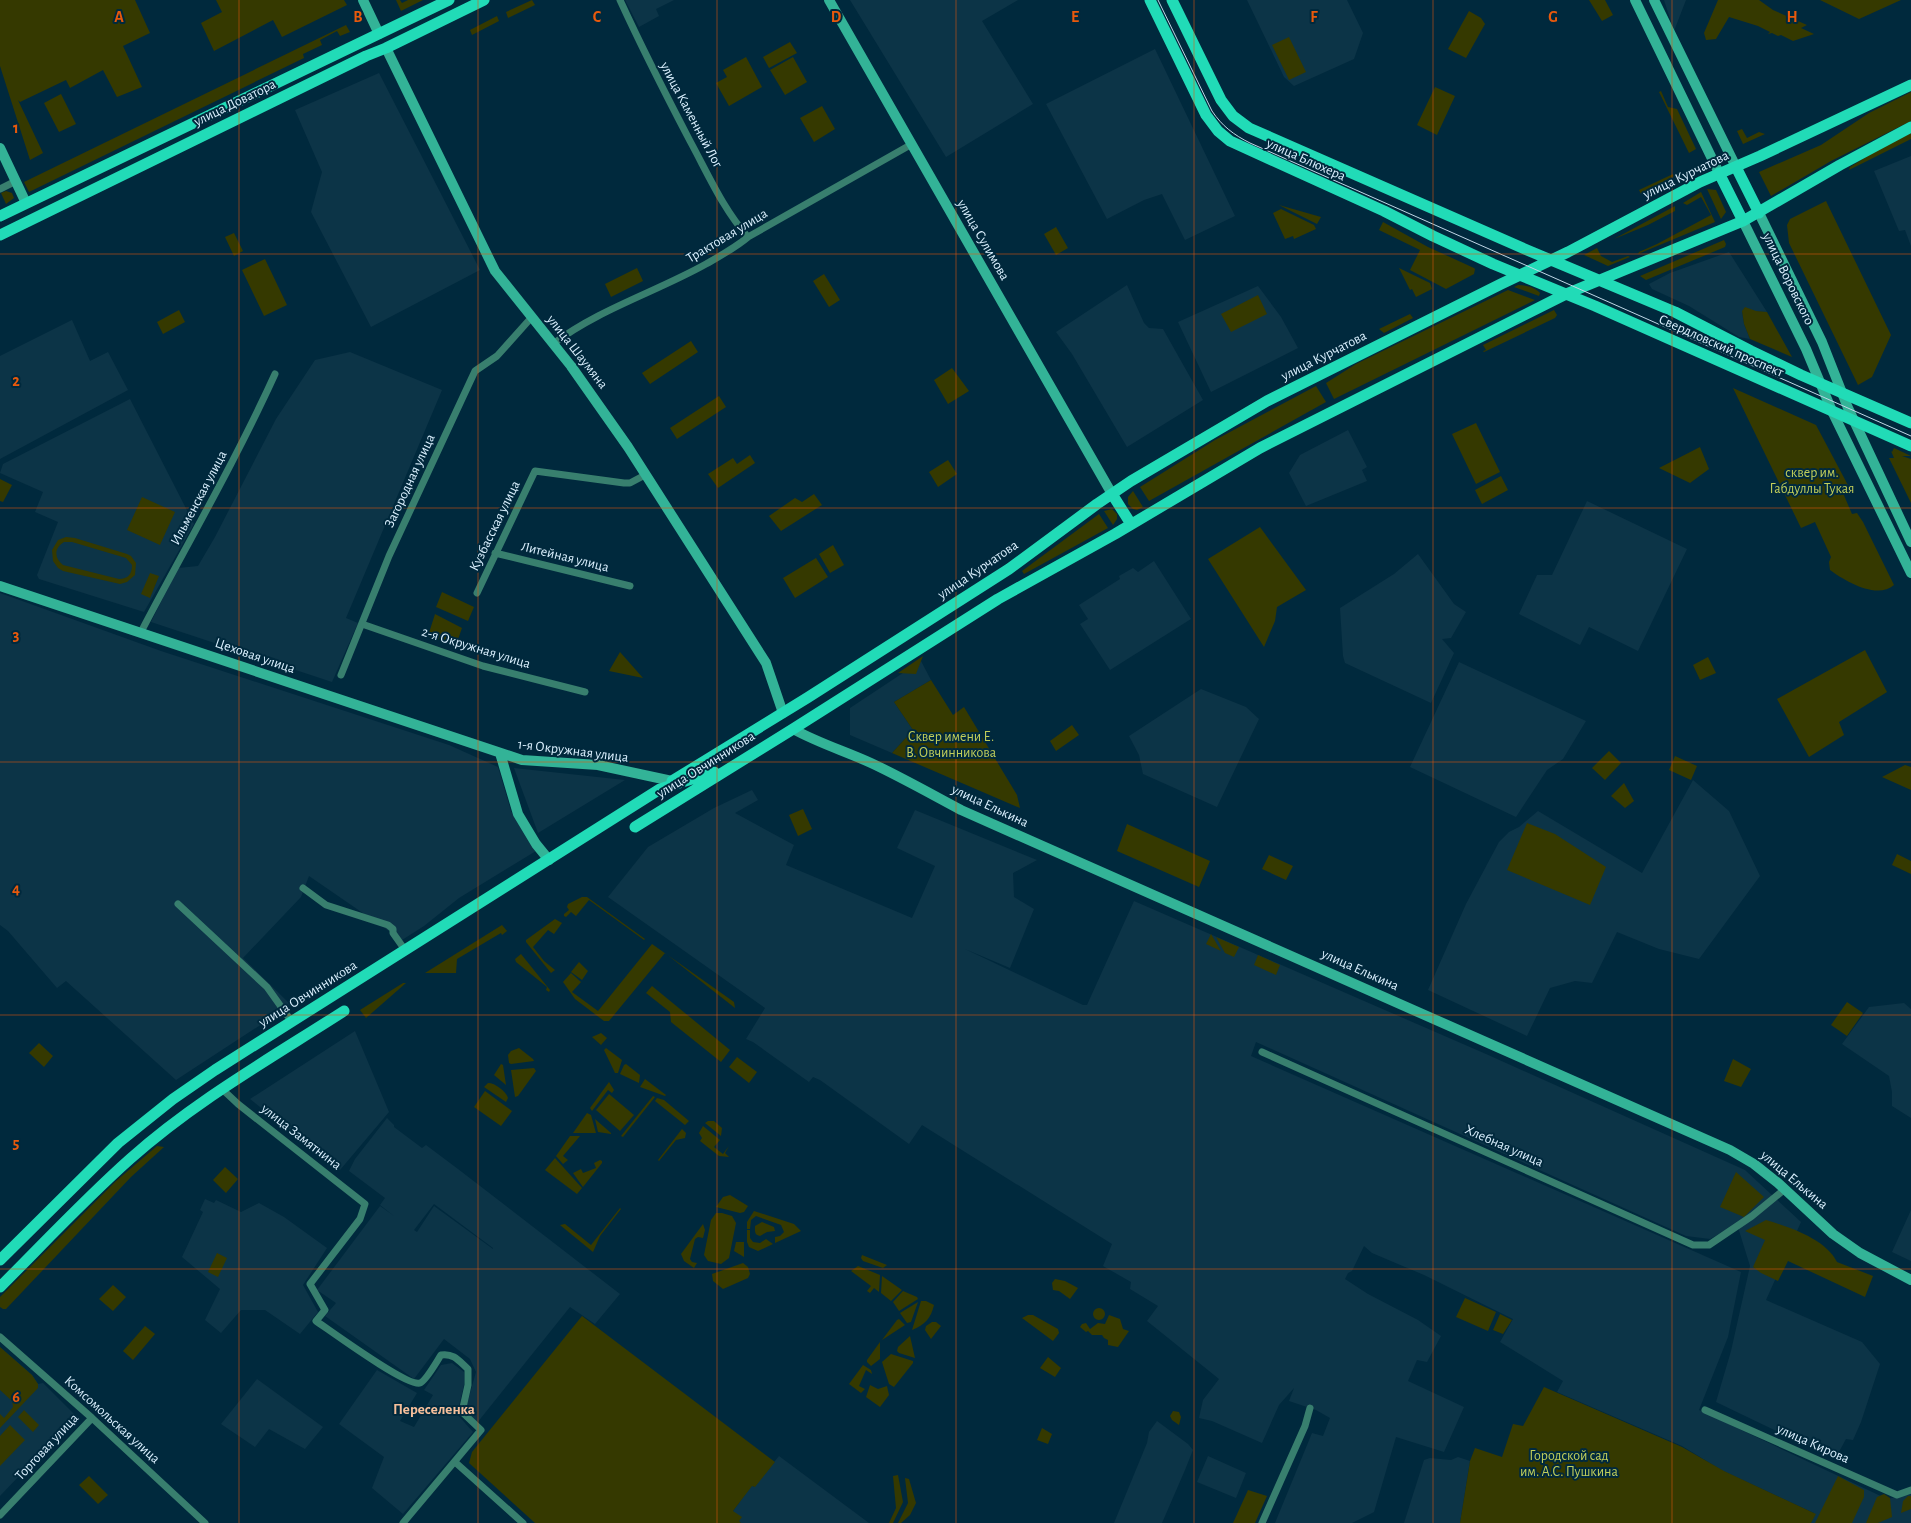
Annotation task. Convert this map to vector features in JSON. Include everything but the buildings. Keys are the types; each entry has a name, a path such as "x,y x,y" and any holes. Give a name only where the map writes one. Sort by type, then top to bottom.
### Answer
{"main road":[{"name":"улица Шаумяна","path":"363,0 495,271 592,395 646,474 766,663 784,713"},
{"name":"улица Доватора","path":"0,216 449,0"},
{"name":"улица Доватора","path":"0,235 484,0"},
{"name":"улица Сулимова","path":"829,0 1112,494"},
{"name":"улица Блюхера","path":"1150,0 1206,115 1225,138 1384,211 1433,236 1519,274"},
{"name":"улица Блюхера","path":"1172,0 1216,92 1227,108 1241,122 1272,139 1551,260"},
{"name":"улица Воровского","path":"1635,0 1806,349 1832,411 1911,573"},
{"name":"улица Воровского","path":"1654,0 1822,342 1854,420 1911,542"},
{"name":"улица Курчатова","path":"784,713 1009,569 1112,494 1267,401 1519,274 1551,260 1719,173 1736,167 1911,85"},
{"path":"784,713 793,729 998,599 1299,427 1566,294 1759,213 1840,164 1911,127"},
{"path":"0,148 33,219"},
{"name":"Свердловский проспект","path":"1551,260 1675,312 1821,384 1911,423"},
{"name":"Свердловский проспект","path":"1519,274 1911,446"},
{"path":"1112,494 1131,524"},
{"name":"Цеховая улица","path":"0,586 500,754"},
{"name":"улица Овчинникова","path":"672,781 784,713"},
{"name":"улица Овчинникова","path":"635,826 793,729"},
{"name":"улица Елькина","path":"793,729 811,739 830,745 872,764 961,810 1730,1150 1754,1164 1787,1190 1839,1238 1860,1253 1911,1280"},
{"path":"500,754 518,814 536,844 549,860"},
{"name":"1-я Окружная улица","path":"500,754 536,762 598,765 672,781"},
{"name":"улица Овчинникова","path":"0,1260 118,1143 173,1100 292,1022 660,789 730,767"},
{"path":"0,1287 131,1158 169,1127 222,1089 344,1011"}],"street":[{"name":"улица Каменный Лог","path":"620,0 643,51 717,193 734,222 748,237"},
{"name":"Трактовая улица","path":"553,344 588,320 694,271 748,237 912,144"},
{"path":"0,189 16,181"},
{"name":"Загородная улица","path":"341,675 389,556 475,371 497,356 531,318"},
{"name":"Ильменская улица","path":"141,632 198,529 253,423 275,374"},
{"name":"Кузбасская улица","path":"477,593 535,471 624,484 630,483 646,474"},
{"name":"Литейная улица","path":"495,553 630,586"},
{"name":"2-я Окружная улица","path":"362,624 483,666 584,692"},
{"path":"303,888 326,906 388,925 393,929 393,934 405,950"},
{"path":"178,904 267,987 292,1022"},
{"name":"Хлебная улица","path":"1262,1052 1693,1245 1709,1245 1733,1229 1757,1217 1787,1190"},
{"name":"улица Замятнина","path":"222,1089 238,1104 365,1204 360,1219 310,1284 325,1310 316,1321 379,1364 411,1382 419,1383 424,1380 441,1355 448,1354 454,1356 468,1369 468,1385 462,1412 481,1430 455,1462"},
{"name":"Комсомольская улица","path":"0,1337 92,1418 205,1523"},
{"path":"1262,1523 1305,1426 1310,1408"},
{"name":"улица Кирова","path":"1705,1410 1897,1495 1911,1490"},
{"name":"Торговая улица","path":"0,1516 92,1418"},
{"path":"403,1523 455,1462 523,1523"}],"shaded area":[{"path":"625,0 674,0 656,9 659,16 639,27"},
{"path":"850,0 1018,0 982,21 1033,104 946,157"},
{"path":"1247,0 1347,0 1363,33 1354,59 1294,86 1284,77"},
{"path":"1664,0 1686,0 1674,31"},
{"path":"1155,49 1235,216 1185,240 1162,194 1144,200 1107,219 1046,104"},
{"path":"379,73 480,270 371,327 311,212 322,172 295,110"},
{"path":"1911,156 1911,246 1905,230 1899,231 1874,171"},
{"path":"1729,252 1767,312 1742,311 1744,324 1750,339 1739,337 1689,306 1652,289 1649,284 1670,273"},
{"path":"1127,285 1144,323 1149,328 1163,329 1203,400 1127,447 1072,354 1056,332"},
{"path":"1258,286 1281,317 1298,348 1211,392 1178,322"},
{"path":"72,320 90,361 108,352 128,390 0,459 0,356"},
{"path":"350,352 442,390 346,618 358,623 332,682 151,622 178,568 198,566 276,419 315,360"},
{"path":"130,399 194,524 144,612 39,579 37,575 58,522 35,512 43,492 0,473 3,464"},
{"path":"1348,430 1367,467 1362,470 1367,481 1306,506 1289,473 1300,455"},
{"path":"1587,501 1687,549 1638,651 1589,627 1580,645 1519,614 1537,575 1552,575"},
{"path":"1418,554 1454,604 1466,612 1451,638 1442,639 1454,653 1431,703 1345,663 1343,656 1340,608 1394,574"},
{"path":"1154,561 1191,619 1110,670 1080,624 1088,619 1079,605 1120,579 1119,576 1133,568 1138,572"},
{"path":"0,593 161,651 449,745 498,767 511,811 536,851 459,898 424,926 402,940 309,876 301,897 243,958 291,1005 176,1080 66,981 57,988 8,931 0,925"},
{"path":"921,661 931,680 894,702 913,730 892,753 850,735 850,708"},
{"path":"1459,662 1586,721 1563,759 1547,770 1516,817 1410,767"},
{"path":"1201,689 1246,707 1259,719 1217,807 1143,774 1139,755 1129,736"},
{"path":"514,768 625,780 538,833"},
{"path":"1693,780 1729,811 1760,876 1699,959 1659,949 1617,932 1592,983 1575,981 1550,988 1527,1036 1428,990 1466,904 1499,842 1509,832 1519,827 1538,811 1642,873"},
{"path":"752,790 758,800 735,813 794,845 786,865 912,918 935,866 897,848 915,810 1037,860 1013,873 1014,897 1034,909 1010,968 965,949 1083,1005 1087,1005 1134,901 1486,1054 1745,1170 1801,1222 1766,1300 1862,1342 1880,1364 1861,1422 1853,1440 1846,1439 1835,1459 1716,1402 1731,1351 1750,1266 1737,1224 1710,1239 1686,1236 1256,1042 1251,1056 1741,1272 1728,1337 1699,1410 1887,1499 1911,1494 1911,1523 1810,1523 1814,1513 1723,1471 1682,1446 1557,1392 1563,1381 1500,1342 1513,1319 1424,1275 1372,1253 1364,1246 1352,1271 1348,1273 1345,1279 1368,1294 1418,1320 1441,1336 1427,1362 1417,1360 1408,1381 1464,1407 1444,1452 1396,1437 1374,1512 1352,1523 1275,1523 1312,1433 1323,1436 1330,1418 1316,1410 1289,1401 1294,1388 1279,1405 1262,1443 1212,1421 1199,1418 1203,1400 1219,1379 1147,1321 1158,1306 1130,1289 1131,1282 1103,1266 1112,1244 922,1125 909,1144 820,1080 813,1077 809,1082 746,1039 765,1008 608,897 648,847 714,808"},
{"path":"1904,1003 1911,1009 1911,1118 1892,1106 1889,1076 1842,1044 1869,1007"},
{"path":"355,1031 389,1112 340,1170 250,1099"},
{"path":"387,1118 394,1127 422,1148 426,1145 620,1294 595,1324 570,1307 477,1423 465,1411 476,1372 470,1359 444,1339 414,1379 325,1316 336,1303 317,1290 380,1206 394,1216 380,1205 385,1198 349,1171 355,1159","holes":["434,1204 493,1248 434,1206 417,1232 414,1230"]},
{"path":"205,1199 214,1203 216,1200 241,1212 259,1203 284,1217 327,1248 303,1285 318,1312 300,1334 265,1310 241,1310 221,1333 205,1320 220,1289 182,1257 203,1212 200,1210"},
{"path":"1911,1210 1911,1261 1892,1252"},
{"path":"0,1347 32,1375 38,1384 43,1383 76,1416 0,1496"},
{"name":"Переселенка","path":"452,1363 464,1372 464,1385 457,1414 473,1432 403,1514 372,1488 384,1457 339,1424 377,1370 417,1393 400,1421 414,1427 433,1395 424,1390 441,1365"},
{"path":"257,1379 323,1427 305,1449 269,1429 255,1447 221,1424"},
{"path":"1157,1421 1188,1444 1193,1450 1185,1470 1162,1523 1114,1523 1147,1443 1149,1432"},
{"path":"779,1456 869,1523 741,1523 738,1521 733,1511 752,1485 754,1487"},
{"path":"1208,1456 1246,1473 1236,1498 1197,1482"},
{"path":"1458,1457 1470,1461 1460,1523 1404,1523 1424,1460 1430,1458 1451,1460"}],"green space":[{"path":"0,0 135,0 150,33 123,46 142,87 117,97 103,70 70,88 66,80 20,102 18,100 43,153 30,160 0,66"},
{"path":"216,0 344,0 347,5 282,37 273,20 214,51 201,23 222,12"},
{"path":"396,0 400,0 402,3 408,0 423,0 401,11"},
{"path":"532,0 535,5 508,18 506,12"},
{"path":"1589,0 1605,0 1613,15 1602,21"},
{"path":"1718,0 1759,0 1773,10 1807,25 1801,28 1814,34 1793,41 1781,35 1768,34 1770,32 1758,26 1729,17 1716,39 1706,40 1704,33"},
{"path":"1820,0 1901,0 1859,19"},
{"path":"1469,11 1481,18 1485,24 1466,58 1448,49"},
{"path":"497,16 499,21 472,35 470,30"},
{"path":"346,25 350,32 340,36 337,31 320,40 322,45 303,54 304,58 29,192 24,182"},
{"path":"1289,37 1306,72 1289,80 1272,45"},
{"path":"790,42 797,53 769,68 763,57"},
{"path":"746,57 762,87 729,106 716,83 727,77 723,70"},
{"path":"793,57 807,82 785,95 770,70"},
{"path":"1435,87 1455,96 1437,135 1417,125"},
{"path":"1661,91 1668,107 1677,109 1696,149 1689,153 1659,92"},
{"path":"1911,92 1911,121 1831,161 1771,196 1759,172 1821,145 1869,113"},
{"path":"61,94 76,124 59,132 44,103"},
{"path":"822,106 835,129 814,142 800,118"},
{"path":"1742,129 1747,138 1759,132 1765,134 1743,144 1737,131"},
{"path":"1911,133 1911,139 1849,170 1850,167 1882,147"},
{"path":"1673,174 1674,176 1641,194 1639,190"},
{"path":"1707,189 1716,190 1726,212 1721,219"},
{"path":"6,191 12,193 14,198 6,204 1,193"},
{"path":"1701,192 1715,222 1638,254 1711,215 1701,197 1687,205 1683,203"},
{"path":"1826,201 1891,335 1872,377 1858,385 1789,243 1787,225 1790,219"},
{"path":"1279,205 1321,217 1317,224"},
{"path":"1675,206 1675,211 1614,239"},
{"path":"1281,209 1314,225 1316,229 1294,239 1293,236 1285,239 1273,213"},
{"path":"1383,222 1428,247 1474,268 1474,274 1446,289 1410,270 1420,250 1379,230"},
{"path":"1056,227 1068,248 1056,255 1044,234"},
{"path":"234,233 243,251 234,256 225,237"},
{"path":"1724,240 1725,247 1646,280 1640,276"},
{"path":"1597,248 1601,256 1612,262 1630,257 1608,266 1584,255"},
{"path":"265,259 287,305 264,316 242,270"},
{"path":"637,268 643,281 611,297 605,284"},
{"path":"1399,268 1430,283 1432,289 1416,297 1412,289 1410,290"},
{"path":"824,274 840,300 829,307 813,281"},
{"path":"1518,285 1533,288 1540,293 1539,296 1514,287"},
{"path":"1508,290 1535,300 1334,399 1326,383 1356,364"},
{"path":"1258,295 1267,314 1231,332 1221,314"},
{"path":"1745,307 1767,312 1792,357 1750,339 1744,324 1742,311"},
{"path":"179,310 185,322 163,334 157,322"},
{"path":"1554,310 1557,315 1555,318 1484,352 1483,351 1486,350 1483,345"},
{"path":"1410,314 1413,318 1384,333 1379,329"},
{"path":"691,341 698,352 650,384 642,373"},
{"path":"952,368 969,391 948,404 934,380"},
{"path":"1316,386 1326,402 1149,501 1140,487 1215,440"},
{"name":"сквер им. Габдуллы Тукая","path":"1733,388 1816,425 1850,489 1843,493 1852,514 1857,513 1863,522 1894,585 1879,591 1870,590 1852,584 1830,570 1829,562 1831,557 1815,522 1801,528"},
{"path":"719,396 726,407 677,439 670,428"},
{"path":"1476,423 1500,472 1476,484 1452,434"},
{"path":"1700,447 1709,469 1690,483 1659,468"},
{"path":"1894,448 1911,456 1902,456 1911,459 1911,503 1889,458 1894,458 1891,451"},
{"path":"750,455 755,463 718,488 708,474 733,458 737,464"},
{"path":"948,460 957,474 938,487 929,472"},
{"path":"1501,476 1508,490 1482,504 1475,490"},
{"path":"0,479 12,485 3,502 0,501"},
{"path":"1133,491 1143,507 1137,510 1128,504 1128,497"},
{"path":"814,494 822,505 781,531 769,516 795,498 802,502"},
{"path":"142,497 175,512 160,545 127,530"},
{"path":"1112,509 1117,514 1117,519 1113,525 1104,511"},
{"path":"1099,514 1108,528 1024,574 1022,571"},
{"path":"1260,527 1306,590 1277,607 1275,621 1264,647 1208,559"},
{"path":"66,537 75,538 127,554 136,563 135,575 127,582 120,584 63,571 53,561 52,550 58,540","holes":["64,542 72,542 126,558 132,565 130,573 127,577 119,579 63,565 56,553 58,547"]},
{"path":"833,545 844,565 830,573 819,554"},
{"path":"816,558 828,577 795,598 783,578"},
{"path":"150,573 159,576 150,598 141,594"},
{"path":"442,592 474,607 468,621 436,607"},
{"path":"435,614 462,628 456,645 428,636"},
{"path":"1865,650 1887,692 1839,722 1844,735 1809,757 1777,699"},
{"path":"620,652 643,678 609,671"},
{"path":"923,656 916,674 898,673"},
{"path":"1708,657 1716,673 1700,680 1693,665"},
{"name":"Сквер имени Е. В. Овчинникова","path":"931,680 953,715 964,707 1017,795 1020,808 892,753 913,730 894,702"},
{"path":"1072,725 1079,735 1056,751 1050,741"},
{"path":"1609,751 1621,763 1605,780 1592,768"},
{"path":"1675,756 1697,766 1691,780 1669,770"},
{"path":"1905,765 1911,767 1911,790 1882,777"},
{"path":"1624,783 1634,801 1625,808 1611,796"},
{"path":"803,809 812,829 798,836 789,815"},
{"path":"1527,823 1555,834 1606,867 1590,905 1507,870"},
{"path":"1127,824 1210,861 1199,887 1117,851"},
{"path":"1897,854 1911,861 1911,874 1892,865"},
{"path":"1269,855 1293,866 1286,880 1262,869"},
{"path":"582,897 587,897 645,939 589,900 576,916 571,912 566,917 564,916 569,910 568,904"},
{"path":"555,919 562,923 554,934 548,930 533,947 544,961 555,970 551,973 526,940"},
{"path":"502,925 507,931 502,935 501,933 457,959 456,973 425,973"},
{"path":"1211,934 1221,951 1206,944"},
{"path":"1216,937 1239,947 1234,957 1225,953"},
{"path":"652,944 665,953 609,1021 604,1021 575,999 563,982 571,973 581,982 572,992 598,1011"},
{"path":"521,954 550,990 549,992 546,990 547,987 516,962 515,959"},
{"path":"667,955 734,1002 735,1008"},
{"path":"1258,955 1280,965 1276,975 1254,965"},
{"path":"579,962 588,971 582,980 571,972"},
{"path":"403,983 406,983 366,1018 360,1010"},
{"path":"652,986 730,1050 721,1062 671,1022 670,1012 646,993"},
{"path":"1847,1002 1863,1013 1847,1036 1831,1025"},
{"path":"601,1033 607,1038 601,1045 592,1037"},
{"path":"39,1043 53,1056 44,1067 29,1053"},
{"path":"519,1048 534,1061 509,1063 508,1055 511,1051"},
{"path":"606,1048 622,1060 618,1073 615,1073 604,1050"},
{"path":"737,1057 757,1072 749,1083 729,1067"},
{"path":"1733,1059 1751,1069 1741,1087 1724,1081"},
{"path":"501,1064 503,1065 506,1085 494,1075"},
{"path":"626,1064 640,1075 639,1083 620,1074"},
{"path":"534,1068 536,1071 518,1096 515,1097 511,1070"},
{"path":"645,1079 666,1095 640,1087"},
{"path":"609,1082 614,1090 612,1093 608,1090 592,1111 590,1108"},
{"path":"488,1083 494,1084 503,1090 508,1098 506,1102 484,1087"},
{"path":"485,1091 512,1111 501,1126 474,1107"},
{"path":"609,1094 634,1115 620,1131 596,1110"},
{"path":"653,1096 655,1097 623,1137 621,1136"},
{"path":"657,1098 664,1100 689,1121 685,1125 655,1101"},
{"path":"587,1113 591,1115 596,1133 573,1133"},
{"path":"595,1119 611,1133 611,1134 598,1132"},
{"path":"714,1121 722,1128 721,1136 705,1123"},
{"path":"703,1126 720,1140 714,1147 723,1154 729,1146 725,1153 729,1157 719,1156 700,1141 702,1138 699,1133"},
{"path":"682,1129 686,1133 685,1138 676,1140 659,1161 658,1160"},
{"path":"570,1136 580,1136 563,1156 568,1160 563,1164 556,1156"},
{"path":"157,1146 164,1147 131,1177 6,1309 0,1307 0,1297 116,1181"},
{"path":"555,1158 582,1188 577,1194 545,1170"},
{"path":"600,1160 602,1163 583,1187 573,1173 581,1169 583,1173 596,1168 594,1163"},
{"path":"225,1167 238,1179 226,1193 213,1180"},
{"path":"1736,1172 1764,1197 1744,1217 1720,1207"},
{"path":"730,1195 748,1206 744,1212 740,1213 716,1207 723,1197"},
{"path":"620,1208 600,1236 593,1252 560,1225 565,1224 591,1245"},
{"path":"754,1211 794,1224 801,1231 775,1243 775,1237 780,1236 784,1232 781,1225 756,1216 751,1220 750,1229 747,1229 747,1222"},
{"path":"716,1213 732,1216 736,1223 729,1258 721,1264 708,1261 704,1255 711,1220"},
{"path":"1766,1220 1816,1240 1832,1254 1837,1262 1873,1276 1865,1297 1788,1261 1778,1281 1753,1267 1765,1240 1745,1231"},
{"path":"762,1222 774,1227 775,1231 767,1232 760,1236 757,1235 755,1226"},
{"path":"703,1224 705,1230 703,1238 698,1237 695,1239 690,1259 692,1262 697,1263 694,1268 684,1261 681,1254"},
{"path":"747,1230 750,1230 750,1238 753,1242 760,1243 766,1239 773,1244 758,1251 749,1247"},
{"path":"736,1242 744,1242 744,1257 734,1251"},
{"path":"217,1253 227,1258 218,1277 208,1272"},
{"path":"862,1255 887,1265 883,1268 863,1261"},
{"path":"743,1263 748,1267 750,1274 748,1278 723,1289 713,1281 712,1274"},
{"path":"858,1266 880,1275 879,1292 874,1288 870,1293 867,1291 871,1286 851,1271"},
{"path":"882,1276 902,1290 891,1301 881,1293"},
{"path":"1055,1279 1065,1281 1078,1288 1070,1299 1059,1291 1053,1290 1052,1283"},
{"path":"113,1285 126,1297 113,1311 99,1299"},
{"path":"903,1291 918,1299 899,1311 893,1302"},
{"path":"1465,1298 1496,1312 1488,1331 1456,1317"},
{"path":"921,1301 934,1305 933,1310 921,1326 912,1330"},
{"path":"918,1302 911,1322 907,1323 900,1313"},
{"path":"1099,1308 1105,1314 1099,1320 1093,1314"},
{"path":"1500,1314 1512,1320 1503,1334 1493,1330"},
{"path":"1033,1315 1058,1329 1059,1333 1053,1341 1022,1318"},
{"path":"1109,1315 1120,1319 1123,1329 1129,1331 1118,1347 1108,1345 1108,1340 1102,1335 1092,1335 1080,1327 1086,1323 1090,1329 1098,1323 1105,1324"},
{"path":"582,1316 775,1462 755,1487 752,1486 733,1511 742,1517 739,1521 741,1523 535,1523 469,1463 472,1452"},
{"path":"899,1319 905,1325 882,1340 897,1320"},
{"path":"936,1322 941,1326 931,1339 925,1330 926,1326"},
{"path":"145,1326 155,1334 133,1360 123,1351"},
{"path":"910,1336 915,1358 897,1351 898,1347"},
{"path":"880,1342 880,1359 871,1366 867,1360"},
{"path":"0,1347 32,1375 38,1384 38,1388 0,1428 0,1414 4,1418 13,1407 12,1401 0,1390"},
{"path":"891,1354 913,1361 894,1387 889,1384 882,1362"},
{"path":"1048,1357 1061,1368 1055,1377 1040,1368"},
{"path":"863,1365 871,1370 872,1374 866,1370 859,1386 865,1389 861,1393 849,1384"},
{"path":"870,1385 878,1389 887,1386 889,1395 880,1407 866,1397"},
{"name":"Городской сад им. А.С. Пушкина","path":"1544,1387 1682,1447 1724,1471 1816,1514 1811,1523 1460,1523 1470,1461 1475,1448 1502,1457 1513,1424 1523,1426"},
{"path":"24,1410 39,1425 33,1432 18,1417"},
{"path":"1173,1411 1179,1412 1181,1417 1179,1425 1170,1416"},
{"path":"10,1425 25,1440 0,1466 0,1436"},
{"path":"1042,1428 1052,1434 1048,1444 1037,1440"},
{"path":"898,1475 903,1502 893,1523 889,1523 896,1508 893,1476"},
{"path":"89,1476 108,1495 98,1504 79,1485"},
{"path":"1838,1476 1864,1490 1864,1497 1852,1523 1815,1523"},
{"path":"905,1478 909,1479 916,1503 910,1515 901,1523 898,1523 908,1503"},
{"path":"1248,1490 1267,1496 1255,1523 1233,1523"},
{"path":"1884,1494 1890,1498 1892,1517 1878,1523 1866,1523 1877,1497"},
{"path":"1908,1496 1911,1496 1911,1509 1901,1513 1903,1501"}],"tram line":[{"path":"1158,0 1212,111 1224,126 1244,140 1911,436"}],"district":[{"name":"Переселенка","path":"434,1409"}]}
